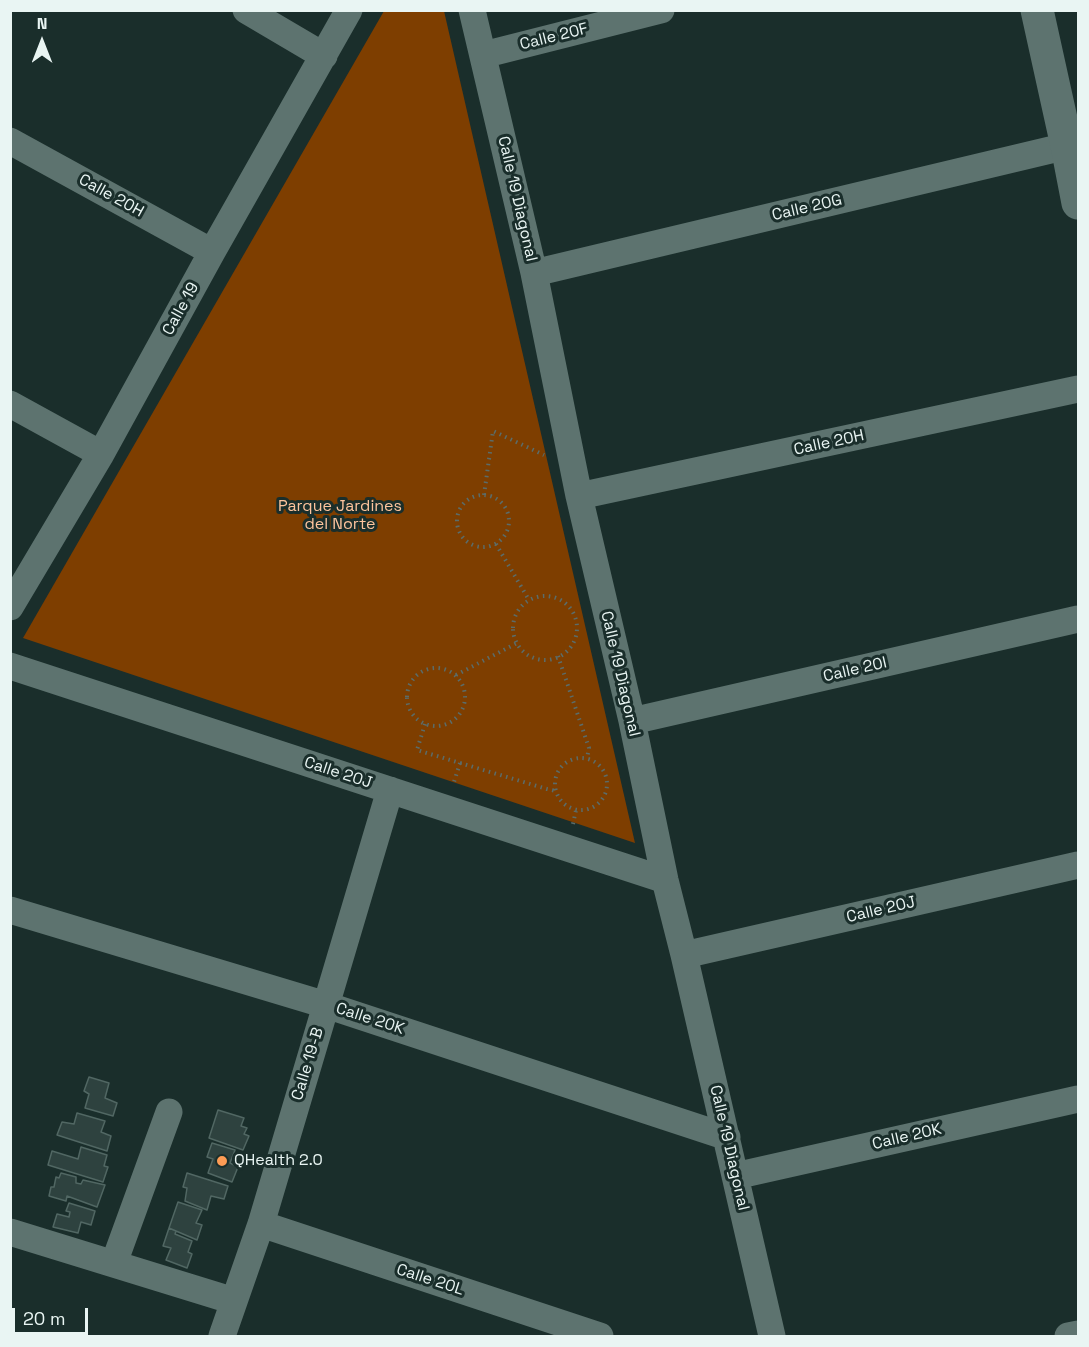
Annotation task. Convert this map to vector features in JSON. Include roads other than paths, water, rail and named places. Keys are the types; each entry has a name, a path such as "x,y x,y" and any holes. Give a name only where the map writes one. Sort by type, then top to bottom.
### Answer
{"street":[{"path":"246,10 324,56"},
{"name":"Calle 19","path":"10,607 101,453 349,10"},
{"name":"Calle 19 Diagonal","path":"472,10 534,273 579,496 632,721 665,880 772,1336"},
{"name":"Calle 20F","path":"483,55 661,10"},
{"path":"1037,10 1073,144 1078,203"},
{"name":"Calle 20H","path":"10,141 212,252"},
{"name":"Calle 20G","path":"534,273 1073,144"},
{"name":"Calle 20H","path":"579,496 1078,389"},
{"path":"10,404 101,453"},
{"name":"Calle 20I","path":"632,721 1078,619"},
{"name":"Calle 20J","path":"10,666 665,880"},
{"name":"Calle 19-B","path":"222,1336 261,1224 390,790"},
{"name":"Calle 20J","path":"684,955 1078,865"},
{"name":"Calle 20K","path":"10,910 326,1005 727,1137"},
{"name":"Calle 20K","path":"735,1176 1078,1099"},
{"path":"114,1263 169,1112"},
{"name":"Calle 20L","path":"261,1224 600,1336"},
{"path":"10,1232 234,1301"},
{"path":"1068,1336 1078,1334"}],"place":[{"name":"QHealth 2.0","path":"222,1161"}],"park label":[{"name":"Parque Jardines del Norte","path":"340,516"}]}
